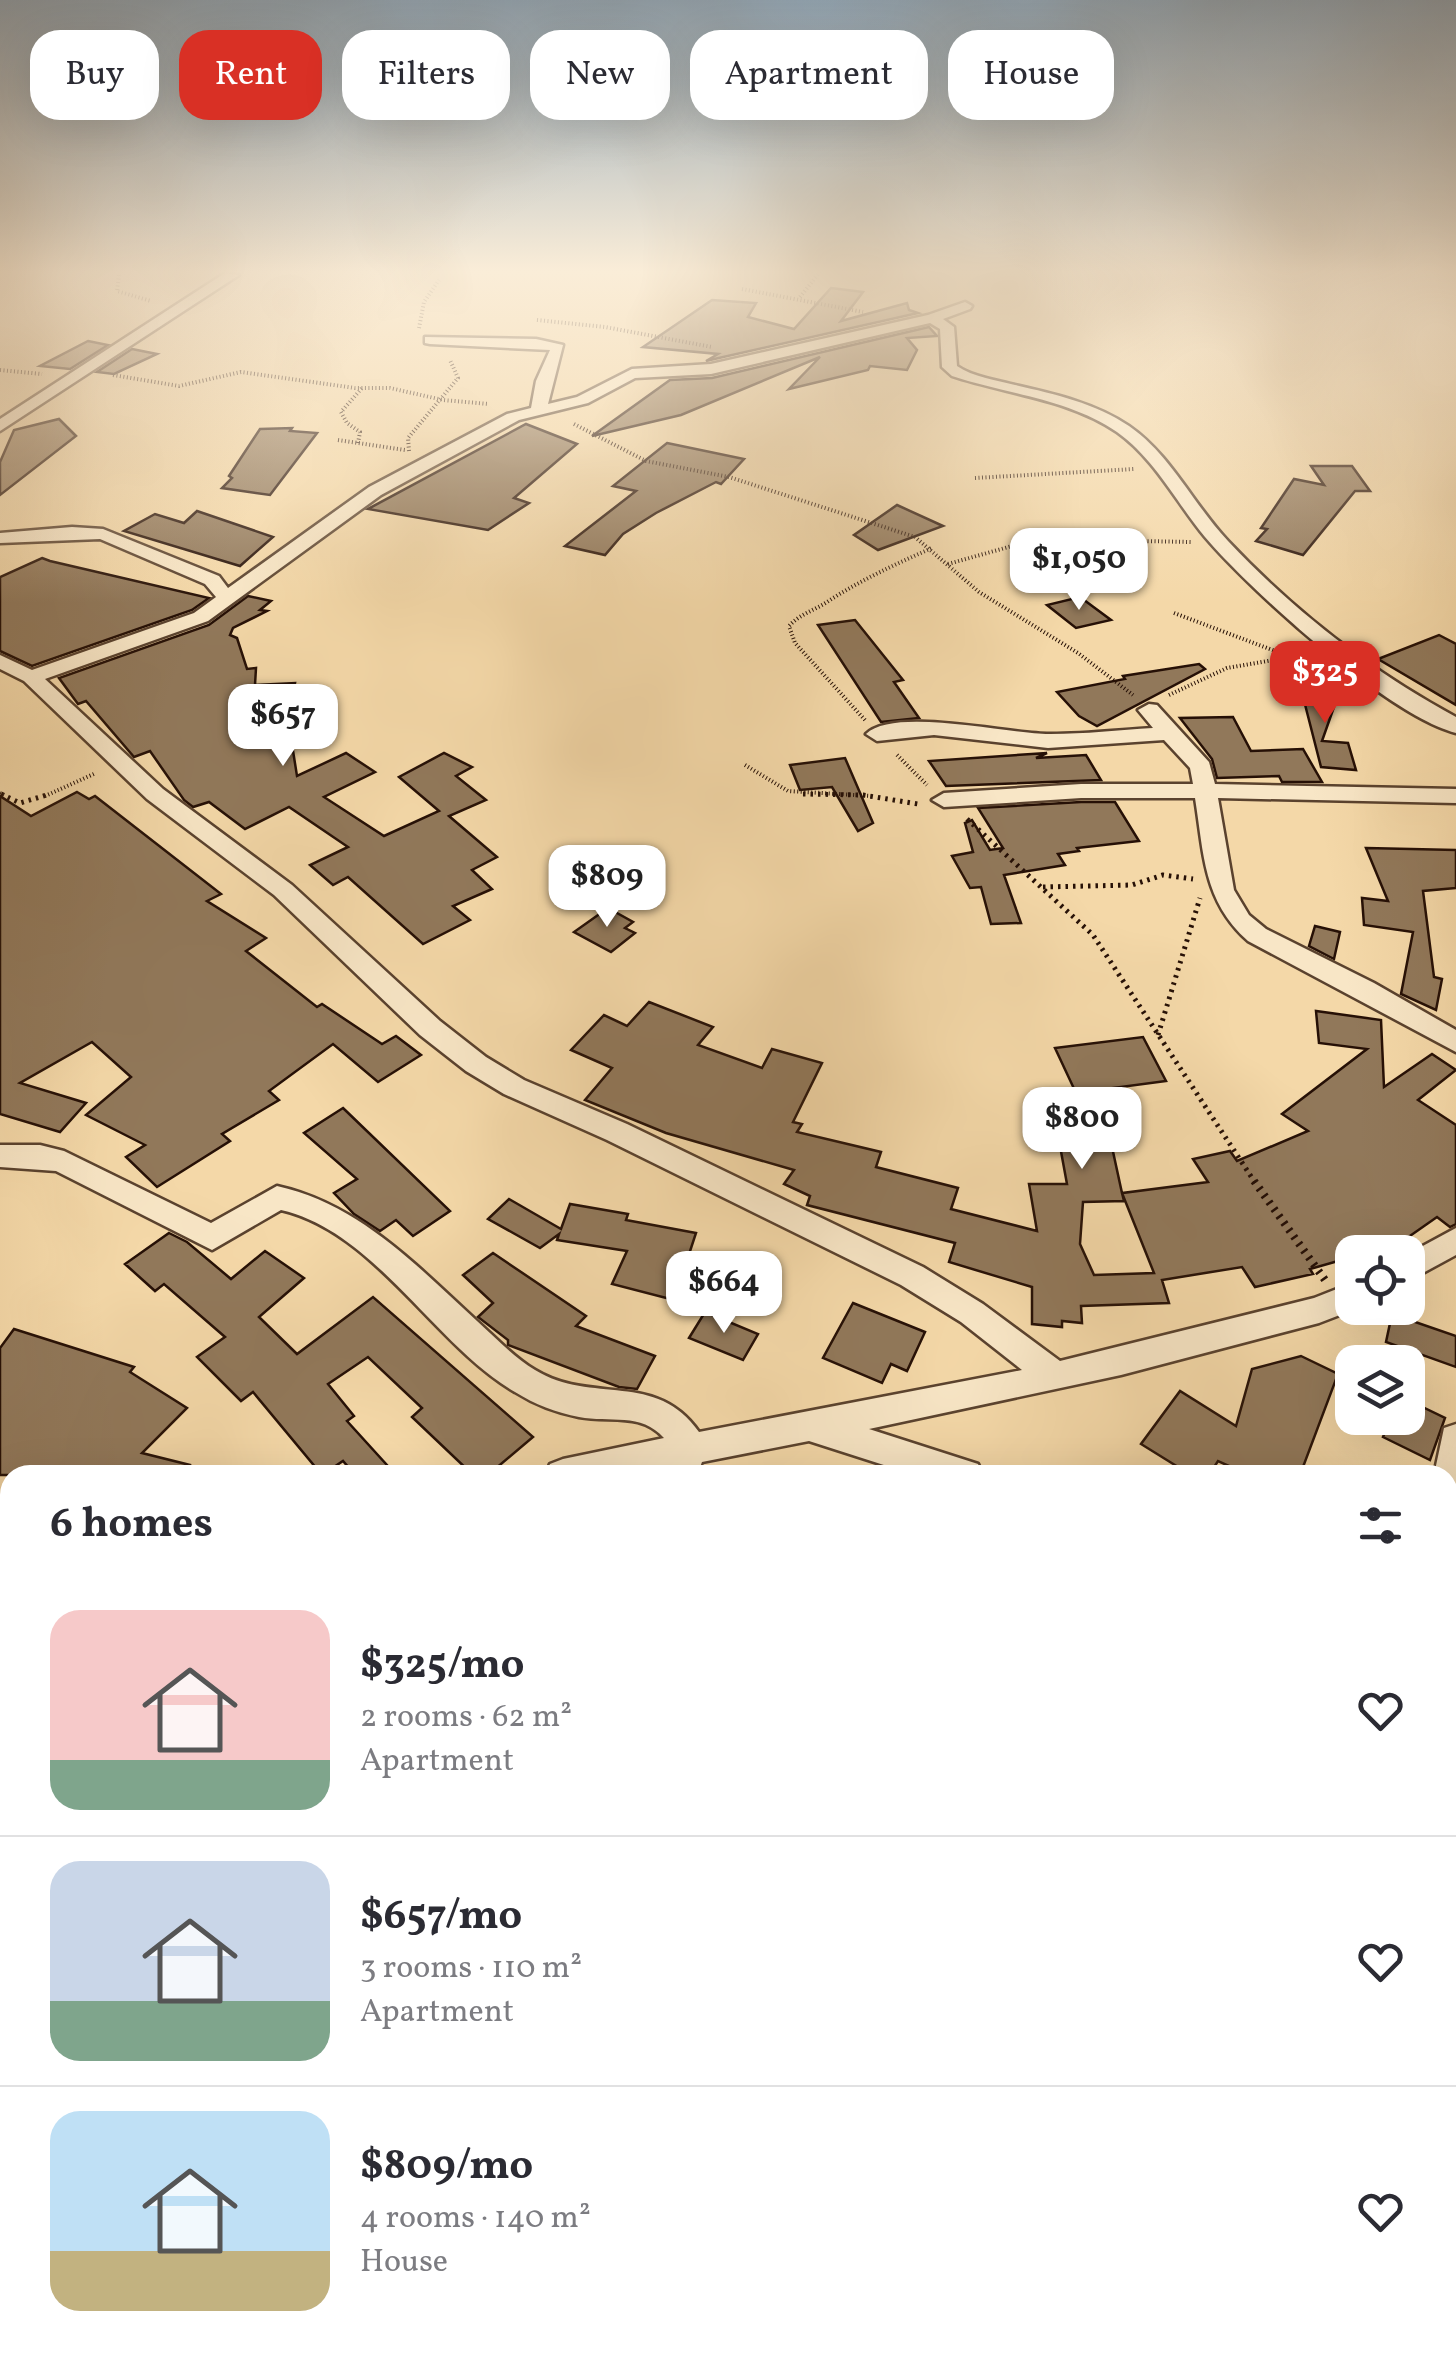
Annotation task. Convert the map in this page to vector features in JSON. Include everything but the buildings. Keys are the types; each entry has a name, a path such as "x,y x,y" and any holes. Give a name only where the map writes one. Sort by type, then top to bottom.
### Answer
{"street":[{"path":"0,426 66,383"},
{"path":"539,410 544,383"},
{"path":"31,677 201,617 348,509 430,458 513,417 582,400 615,383"},
{"path":"986,383 1108,420 1134,437 1165,468 1222,546 1306,624 1413,703 1456,726"},
{"path":"0,538 103,534 212,580 226,599"},
{"path":"0,661 31,677 155,794 283,890 430,1028 476,1064 514,1087 617,1132 912,1276 972,1313 1056,1376"},
{"path":"1149,710 1201,767 1222,890 1226,904 1240,920 1257,935 1365,989 1456,1042"},
{"path":"877,734 934,728 1048,741 1102,734 1170,734"},
{"path":"944,800 1069,790 1202,788 1456,796"},
{"path":"0,1156 40,1156 64,1162 212,1238 276,1198 310,1204 386,1261 516,1375 542,1391 578,1403 647,1408 664,1416 685,1461"},
{"path":"1425,1259 1456,1240"},
{"path":"650,1465 685,1461 810,1426 1056,1376 1335,1302"},
{"path":"810,1426 933,1465"},
{"path":"1453,1465 1456,1439"}],"path":[{"path":"162,383 178,386 191,383"},
{"path":"323,383 412,391 444,400 539,410 646,461 729,478 880,524 932,548 981,594 1079,651 1149,710 1187,684 1226,668 1290,656"},
{"path":"358,443 360,432 343,419 341,412 362,388"},
{"path":"409,451 408,438 444,400"},
{"path":"338,440 430,458"},
{"path":"975,478 1165,468"},
{"path":"947,564 1036,539 1222,546"},
{"path":"932,548 851,584 798,616 789,626 795,642 877,734 944,800 1093,934 1222,1136 1335,1285"},
{"path":"1174,613 1290,656 1359,665"},
{"path":"0,793 20,804 30,803 120,762"},
{"path":"745,765 763,781 799,796 866,795 903,805 944,800"},
{"path":"1040,886 1132,885 1163,875 1204,882 1158,1036"}]}
